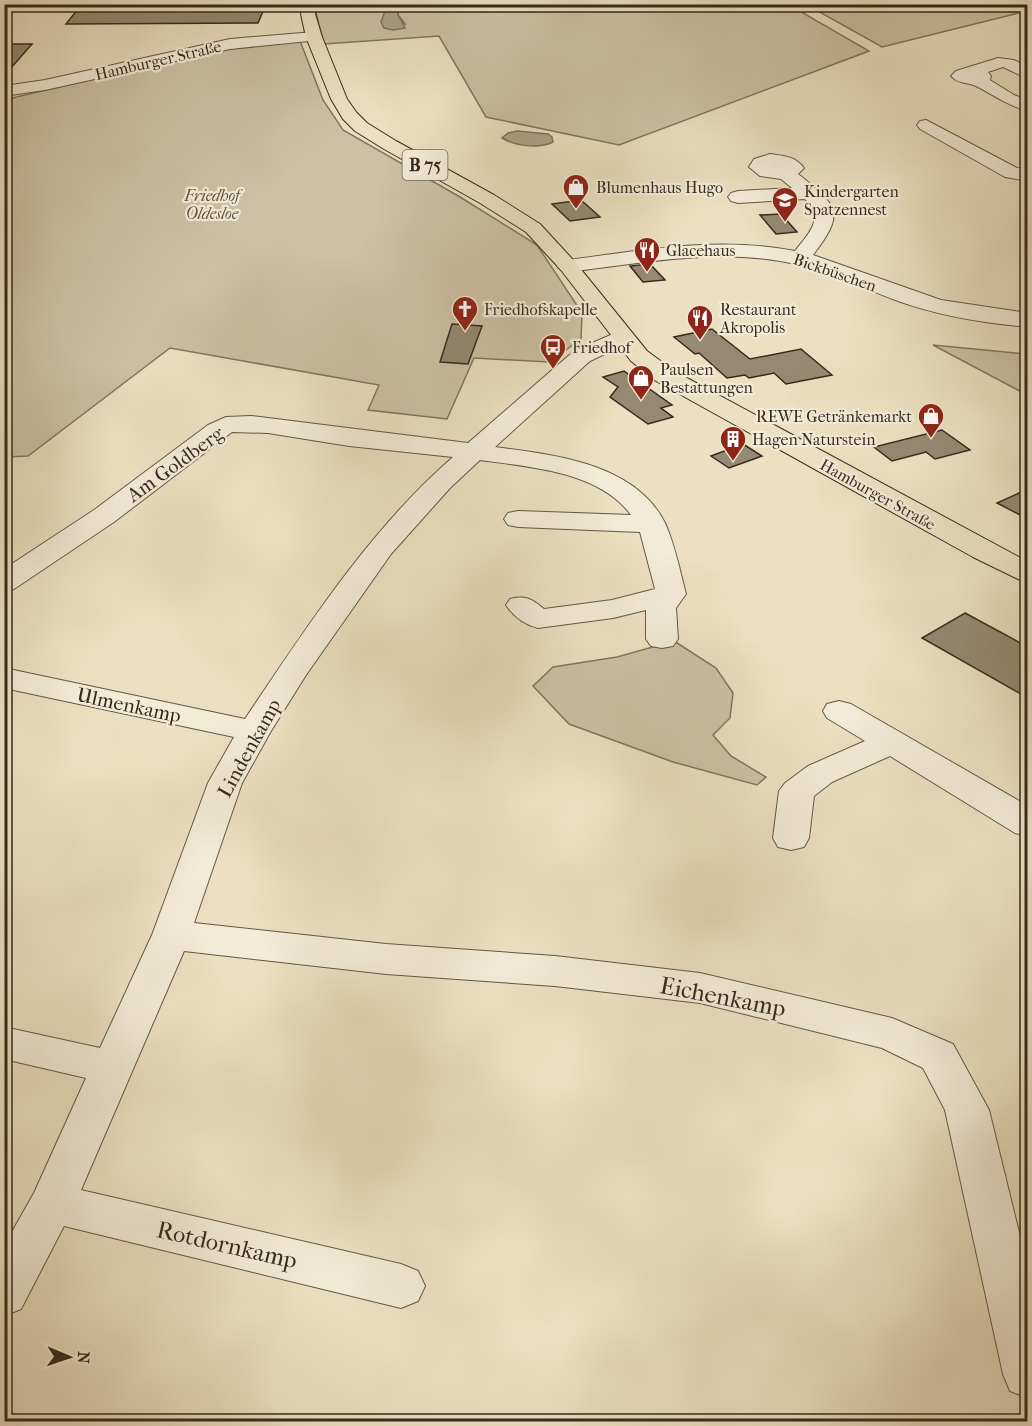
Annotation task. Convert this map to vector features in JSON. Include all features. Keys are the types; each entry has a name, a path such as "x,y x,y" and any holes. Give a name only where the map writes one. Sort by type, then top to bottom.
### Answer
{"main road":[{"name":"Hamburger Straße","path":"310,4 308,14 314,37 339,99 349,115 361,127 512,213 533,228 568,266 639,356 692,393 1028,573"}],"street":[{"name":"Hamburger Straße","path":"4,91 27,86 45,86 230,44 314,37"},
{"path":"1028,74 1007,62 988,64 977,76 1008,99 1028,106"},
{"path":"915,122 1012,173 1028,176"},
{"path":"786,173 820,202 826,216 821,231 800,258"},
{"path":"738,197 809,193"},
{"name":"Bickbüschen","path":"568,266 708,249 747,249 800,258 909,298 938,306 977,314 1028,320"},
{"name":"Lindenkamp","path":"4,1294 52,1203 171,935 225,783 254,731 291,674 381,548 440,482 582,356 622,337"},
{"name":"Am Goldberg","path":"4,583 97,521 214,432 228,425 476,450 574,470 598,478 624,491 641,507 659,545 671,594"},
{"path":"518,519 651,524"},
{"path":"521,605 538,619 613,609 671,594"},
{"path":"662,639 661,607 671,594"},
{"name":"Ulmenkamp","path":"4,678 254,731"},
{"path":"839,711 1020,817 1028,824"},
{"path":"791,838 797,791 820,774 891,742"},
{"name":"Eichenkamp","path":"171,935 386,959 555,971 699,988 892,1034 938,1056 967,1110 1028,1374"},
{"path":"4,1042 112,1067"},
{"name":"Rotdornkamp","path":"52,1203 401,1286"}],"green space":[{"path":"1027,4 1027,11 882,47 807,5"},
{"path":"319,5 393,5 386,8 406,25 398,15 398,11 410,5 798,5 796,9 869,51 619,145 486,117 439,36 324,44 316,13"},
{"name":"Friedhof Oldesloe","path":"300,41 323,100 343,130 460,197 537,245 582,313 581,339 549,362 474,358 447,419 368,410 379,385 170,348 28,456 5,457 4,100 163,62 233,48"},
{"path":"933,345 1027,354 1027,395"},
{"path":"674,641 716,668 733,693 730,718 713,735 731,756 766,777 757,785 673,762 569,724 533,686 553,667 617,657"}],"shaded area":[{"path":"393,4 412,5 398,11 405,28 393,30 384,28 381,22 386,8"},
{"path":"517,131 548,134 552,137 553,142 527,146 502,138 508,133"}],"building":[{"path":"82,4 266,4 258,23 66,24"},
{"path":"4,44 32,44 4,76"},
{"name":"Blumenhaus Hugo","path":"581,200 600,217 570,221 552,204"},
{"name":"Kindergarten Spatzennest","path":"781,214 797,232 776,234 760,215"},
{"name":"Glacehaus","path":"650,264 665,280 643,282 630,266"},
{"path":"452,324 482,326 468,364 440,362"},
{"path":"712,329 750,359 801,349 832,375 786,384 774,373 749,378 745,375 727,378 699,353 695,354 674,337"},
{"name":"Paulsen Bestattungen","path":"624,371 672,405 661,408 673,417 648,424 610,397 618,387 603,377"},
{"name":"REWE Getränkemarkt","path":"942,430 970,450 935,459 926,452 892,461 874,447"},
{"name":"Hagen Naturstein","path":"743,444 762,456 729,468 711,456"},
{"path":"1028,489 1028,519 997,503"},
{"path":"965,613 1028,647 1028,698 922,638"}],"place":[{"name":"Blumenhaus Hugo","path":"576,210"},
{"name":"Kindergarten Spatzennest","path":"785,223"},
{"name":"Glacehaus","path":"647,273"},
{"name":"Friedhofskapelle","path":"465,332"},
{"name":"Restaurant Akropolis","path":"700,341"},
{"name":"Friedhof","path":"553,370"},
{"name":"Paulsen Bestattungen","path":"641,401"},
{"name":"REWE Getränkemarkt","path":"931,439"},
{"name":"Hagen Naturstein","path":"733,462"}]}
